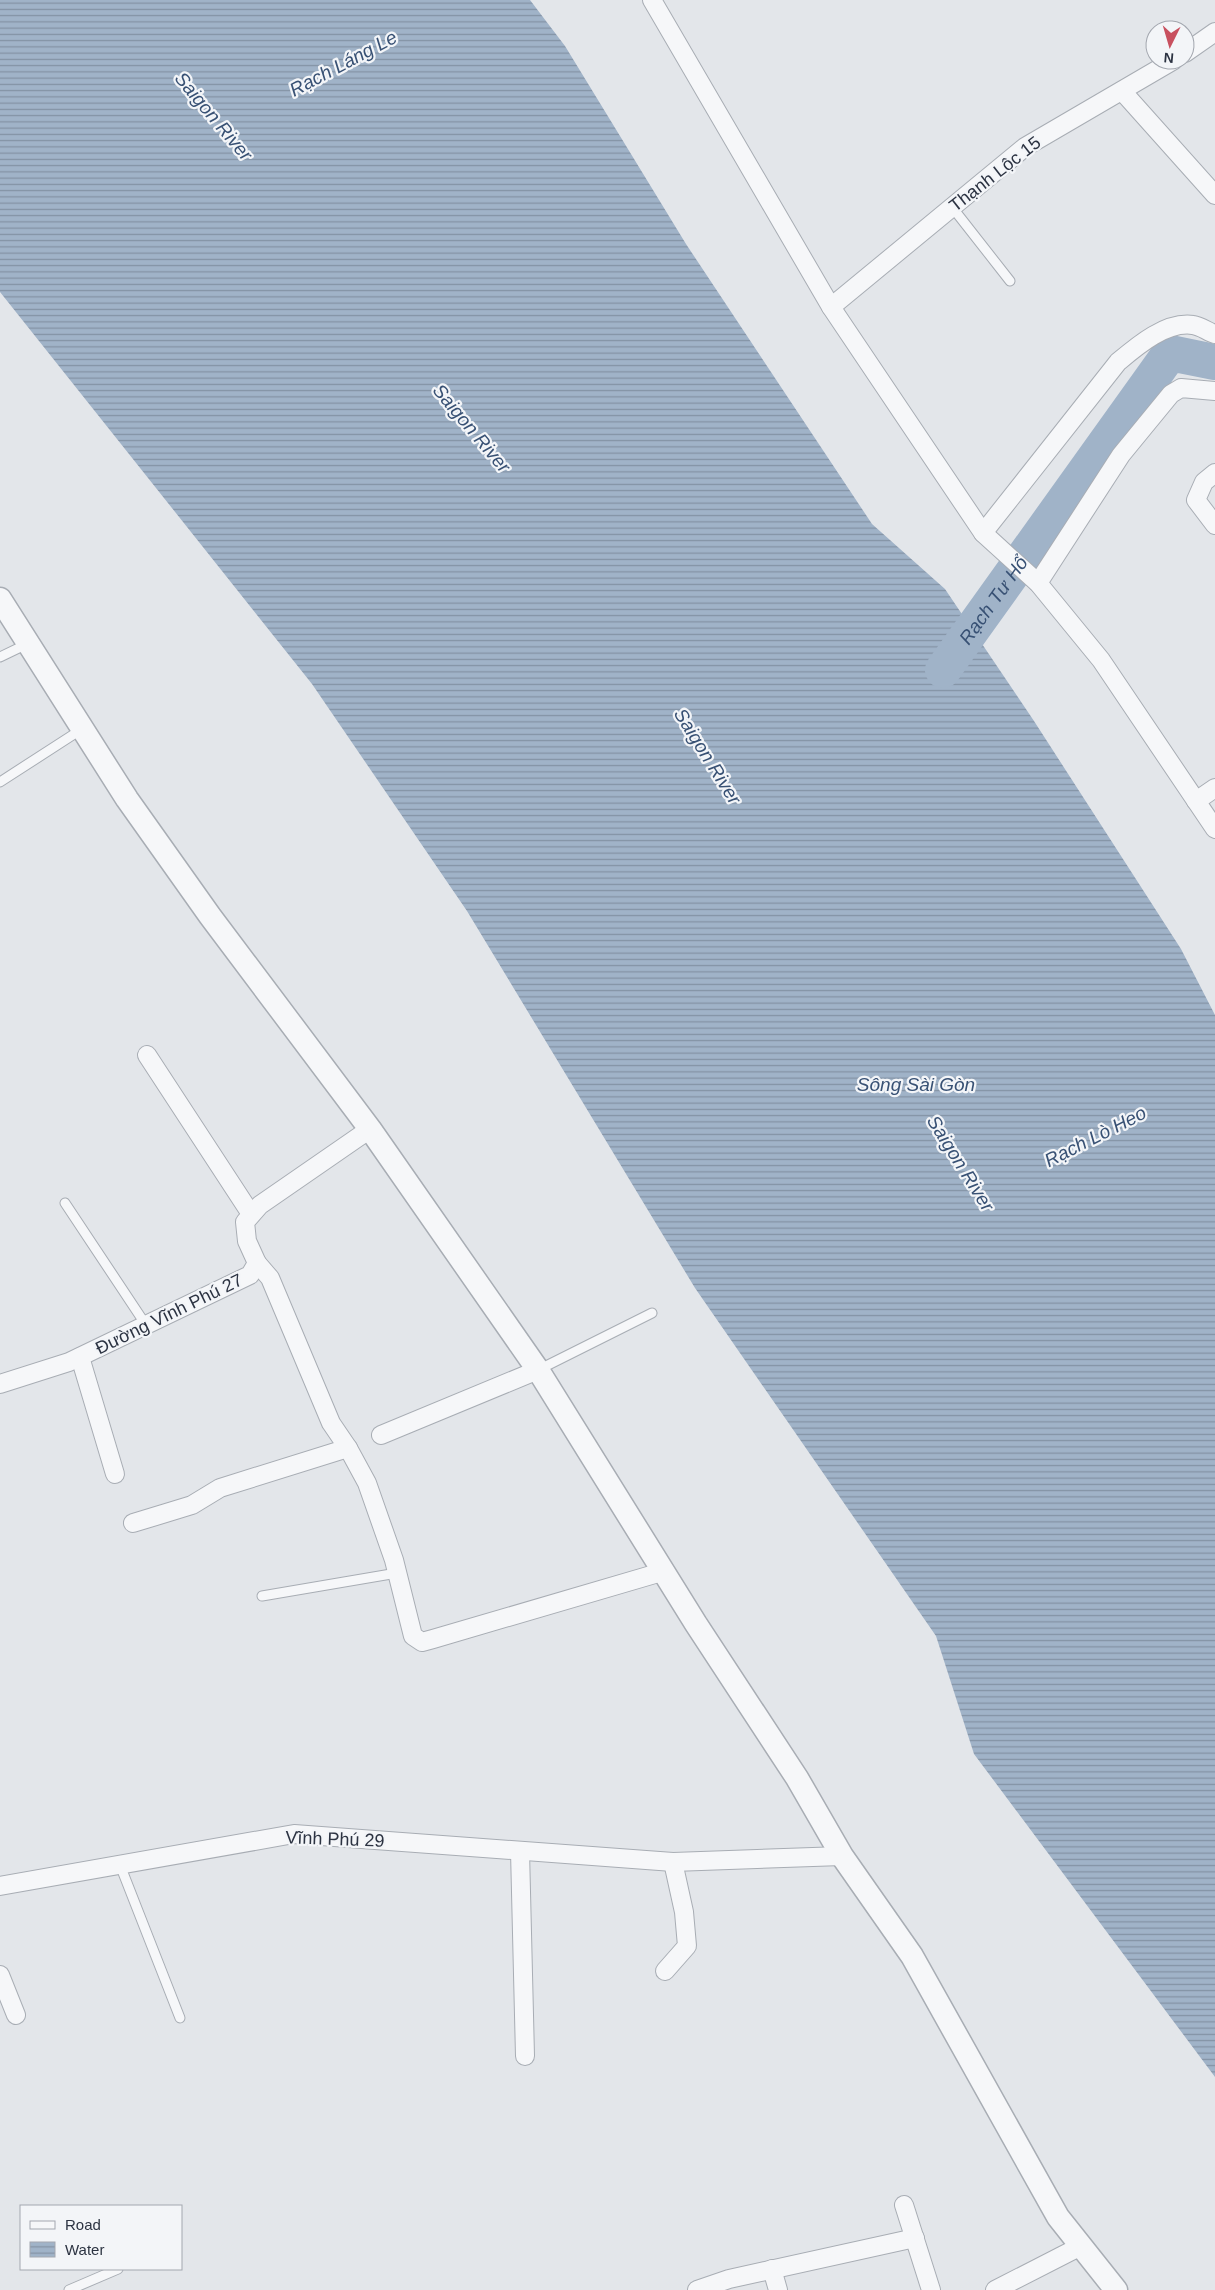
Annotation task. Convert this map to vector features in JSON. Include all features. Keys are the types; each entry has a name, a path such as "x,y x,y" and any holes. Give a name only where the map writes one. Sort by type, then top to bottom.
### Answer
{"street":[{"path":"652,0 831,307 989,537 1032,579 1101,660 1215,829"},
{"path":"1195,46 1215,32"},
{"name":"Thạnh Lộc 15","path":"831,307 1025,146 1158,70"},
{"path":"1122,92 1215,195"},
{"path":"989,537 1118,362 1139,345 1176,325 1194,325 1215,334"},
{"path":"1032,579 1121,455 1172,394 1181,388 1215,391"},
{"path":"1215,473 1204,482 1196,500 1215,525"},
{"path":"0,599 127,799 210,916 370,1129 538,1370 696,1624 797,1778 838,1848 912,1956 1058,2217 1116,2290"},
{"path":"1196,801 1215,788"},
{"path":"147,1055 251,1214 260,1205 370,1129"},
{"name":"Đường Vĩnh Phú 27","path":"0,1384 80,1357 250,1275 257,1263 247,1241 245,1222 251,1214"},
{"path":"257,1263 270,1278 331,1423 348,1448 366,1483 397,1573 413,1636 422,1642 665,1572"},
{"path":"80,1357 115,1474"},
{"path":"381,1435 538,1370"},
{"path":"133,1523 192,1505 220,1488 348,1448"},
{"name":"Vĩnh Phú 29","path":"0,1886 294,1834 673,1862 838,1848"},
{"path":"520,1851 525,2056"},
{"path":"665,1971 687,1946 684,1912 673,1862"},
{"path":"0,1975 16,2015"},
{"path":"904,2205 931,2290"},
{"path":"697,2290 729,2279 914,2238"},
{"path":"995,2290 1080,2246"},
{"path":"772,2269 778,2290"}],"lane":[{"path":"952,207 1010,281"},
{"path":"0,657 27,644"},
{"path":"0,782 82,729"},
{"path":"65,1203 146,1324"},
{"path":"538,1370 652,1313"},
{"path":"262,1596 397,1573"},
{"path":"120,1865 180,2018"},
{"path":"69,2290 116,2270"}],"water":[{"name":"Sông Sài Gòn","path":"0,0 530,0 565,46 686,244 872,524 945,589 1034,721 1181,949 1215,1015 1215,2077 974,1754 936,1636 695,1288 467,911 312,684 0,292"}],"waterway":[{"name":"Rạch Tư Hổ","path":"943,670 1170,353 1215,362"}],"water label":[{"name":"Rạch Láng Le","path":"343,63"},
{"name":"Saigon River","path":"214,116"},
{"name":"Saigon River","path":"472,428"},
{"name":"Saigon River","path":"708,756"},
{"name":"Rạch Lò Heo","path":"1095,1136"},
{"name":"Saigon River","path":"961,1163"}]}
